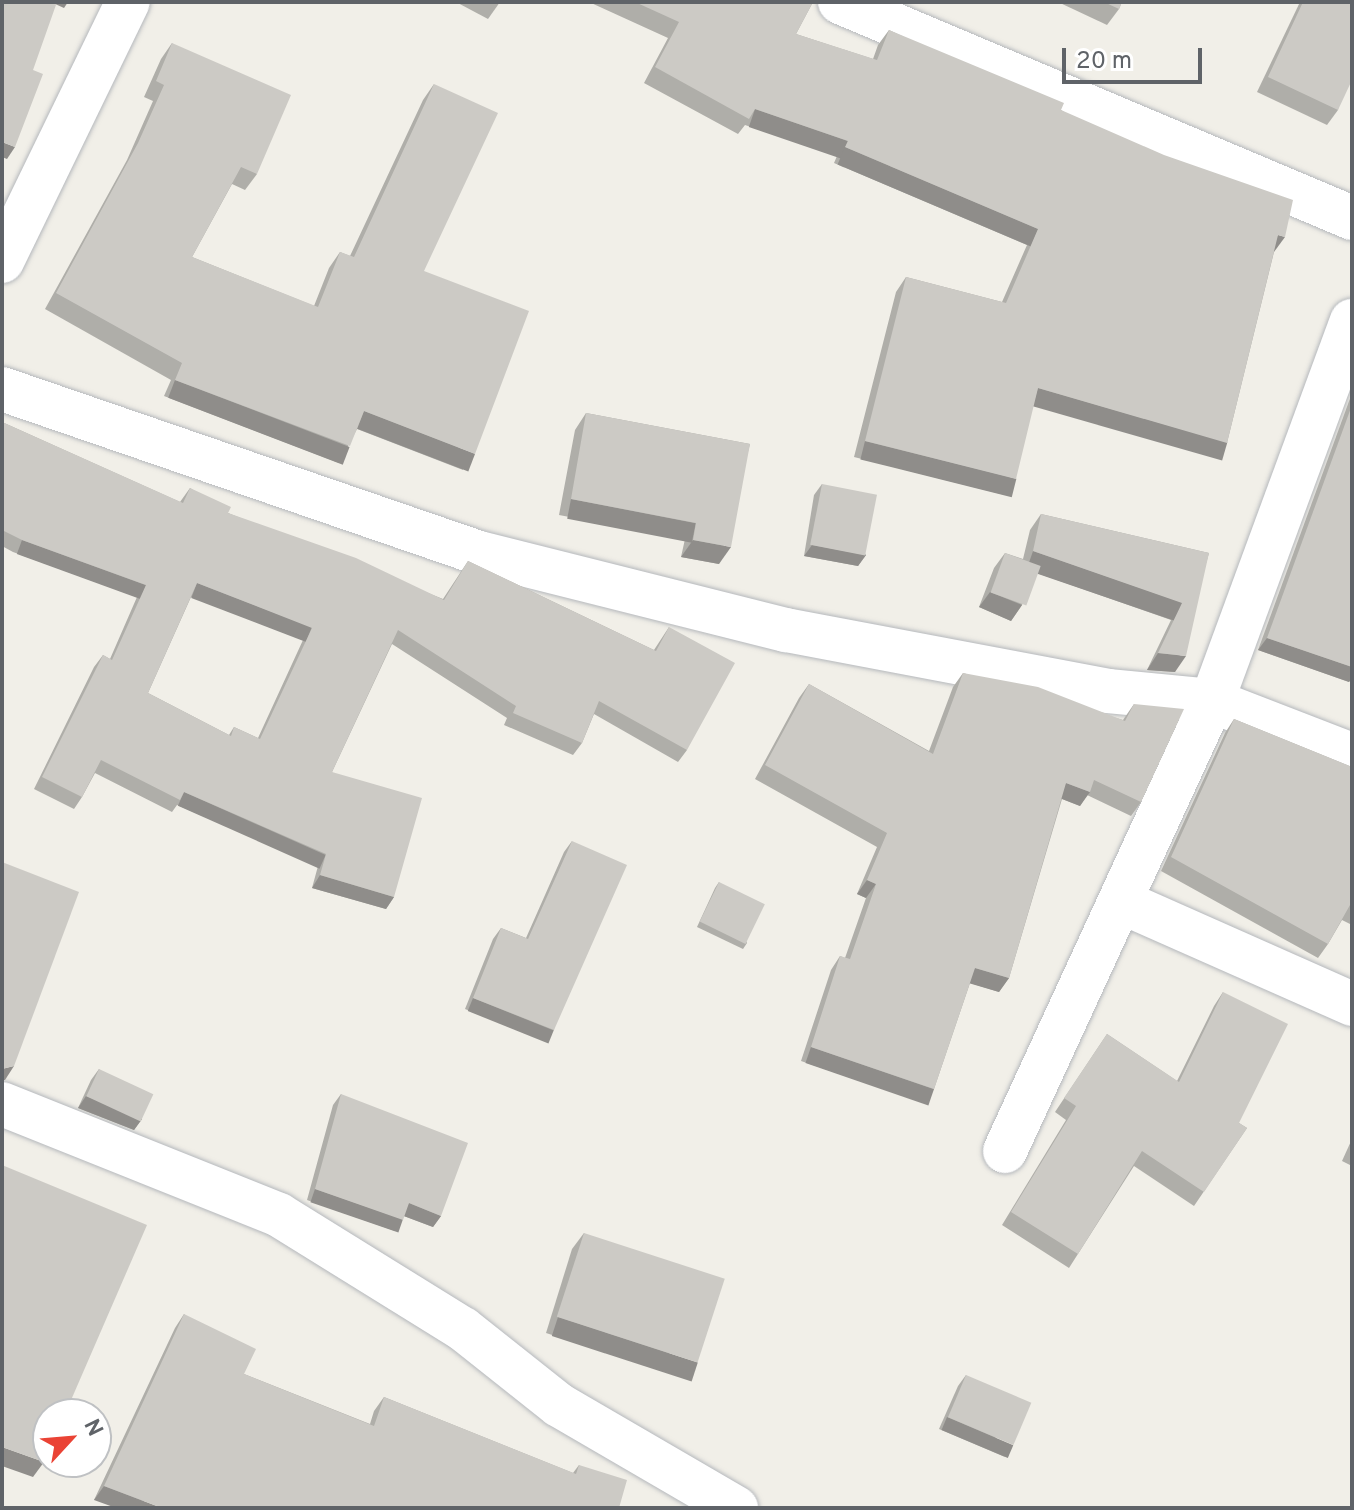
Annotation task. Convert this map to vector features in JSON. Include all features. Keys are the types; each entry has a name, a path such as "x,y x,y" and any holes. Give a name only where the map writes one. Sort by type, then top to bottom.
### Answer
{"street":[{"path":"2,261 128,2"},
{"path":"840,2 1352,218"},
{"path":"1005,1151 1212,701 1352,321"},
{"path":"2,389 479,553 786,630 1108,691 1212,701 1352,755"},
{"path":"1122,902 1352,1004"},
{"path":"2,1104 279,1215 463,1329 559,1405 736,1508"}],"building":[{"path":"2,2 57,2 33,70 43,74 15,147 2,142"},
{"path":"635,2 813,2 796,34 877,60 889,30 1064,103 1061,110 1164,155 1293,200 1285,237 1278,235 1227,443 1038,388 1016,479 865,441 906,277 1006,303 1038,229 845,147 848,141 755,109 749,119 655,67 679,22"},
{"path":"1104,2 1122,2 1119,9"},
{"path":"1303,2 1352,2 1352,80 1338,110 1268,77"},
{"path":"172,43 291,95 257,174 241,167 192,257 318,307 340,252 354,257 434,84 498,113 424,271 529,311 475,454 364,411 350,446 175,380 182,363 56,293 138,143 164,85 156,81"},
{"path":"1352,405 1352,667 1267,638"},
{"path":"586,413 750,444 731,547 693,540 696,523 571,499"},
{"path":"2,422 183,503 190,488 231,507 228,513 356,558 444,600 468,561 656,651 669,627 735,663 687,750 599,701 582,743 513,713 516,706 398,630 332,772 422,798 394,897 320,875 326,854 184,792 180,800 101,760 82,797 42,777 103,655 112,660 146,585 2,530","holes":["197,583 312,628 260,739 234,727 231,736 148,693"]},
{"path":"822,484 877,495 865,556 810,545"},
{"path":"1041,514 1209,553 1186,656 1158,653 1182,603 1033,551"},
{"path":"1005,553 1041,566 1026,605 991,592"},
{"path":"963,673 1038,687 1125,721 1134,704 1184,709 1141,802 1094,780 1090,792 1066,783 1009,978 975,968 934,1089 811,1047 840,956 850,959 876,884 867,880 887,833 765,765 809,684 933,754"},
{"path":"1234,719 1352,767 1352,906 1328,944 1171,857"},
{"path":"572,841 627,865 554,1030 473,998 501,928 528,939"},
{"path":"2,862 79,892 14,1066 2,1069"},
{"path":"719,882 765,904 746,944 700,922"},
{"path":"1223,992 1288,1024 1239,1123 1247,1128 1204,1192 1142,1151 1078,1254 1011,1212 1076,1106 1064,1098 1107,1034 1179,1082"},
{"path":"99,1069 153,1094 141,1122 86,1096"},
{"path":"341,1094 468,1143 441,1216 409,1203 403,1220 315,1189"},
{"path":"2,1165 147,1225 72,1398 32,1398 32,1458 2,1447"},
{"path":"584,1233 725,1279 698,1362 557,1317"},
{"path":"184,1314 256,1349 244,1374 374,1426 384,1397 576,1474 579,1465 627,1480 619,1508 162,1508 104,1486 108,1478 112,1478 112,1469"},
{"path":"966,1375 1031,1403 1013,1445 948,1417"}]}
